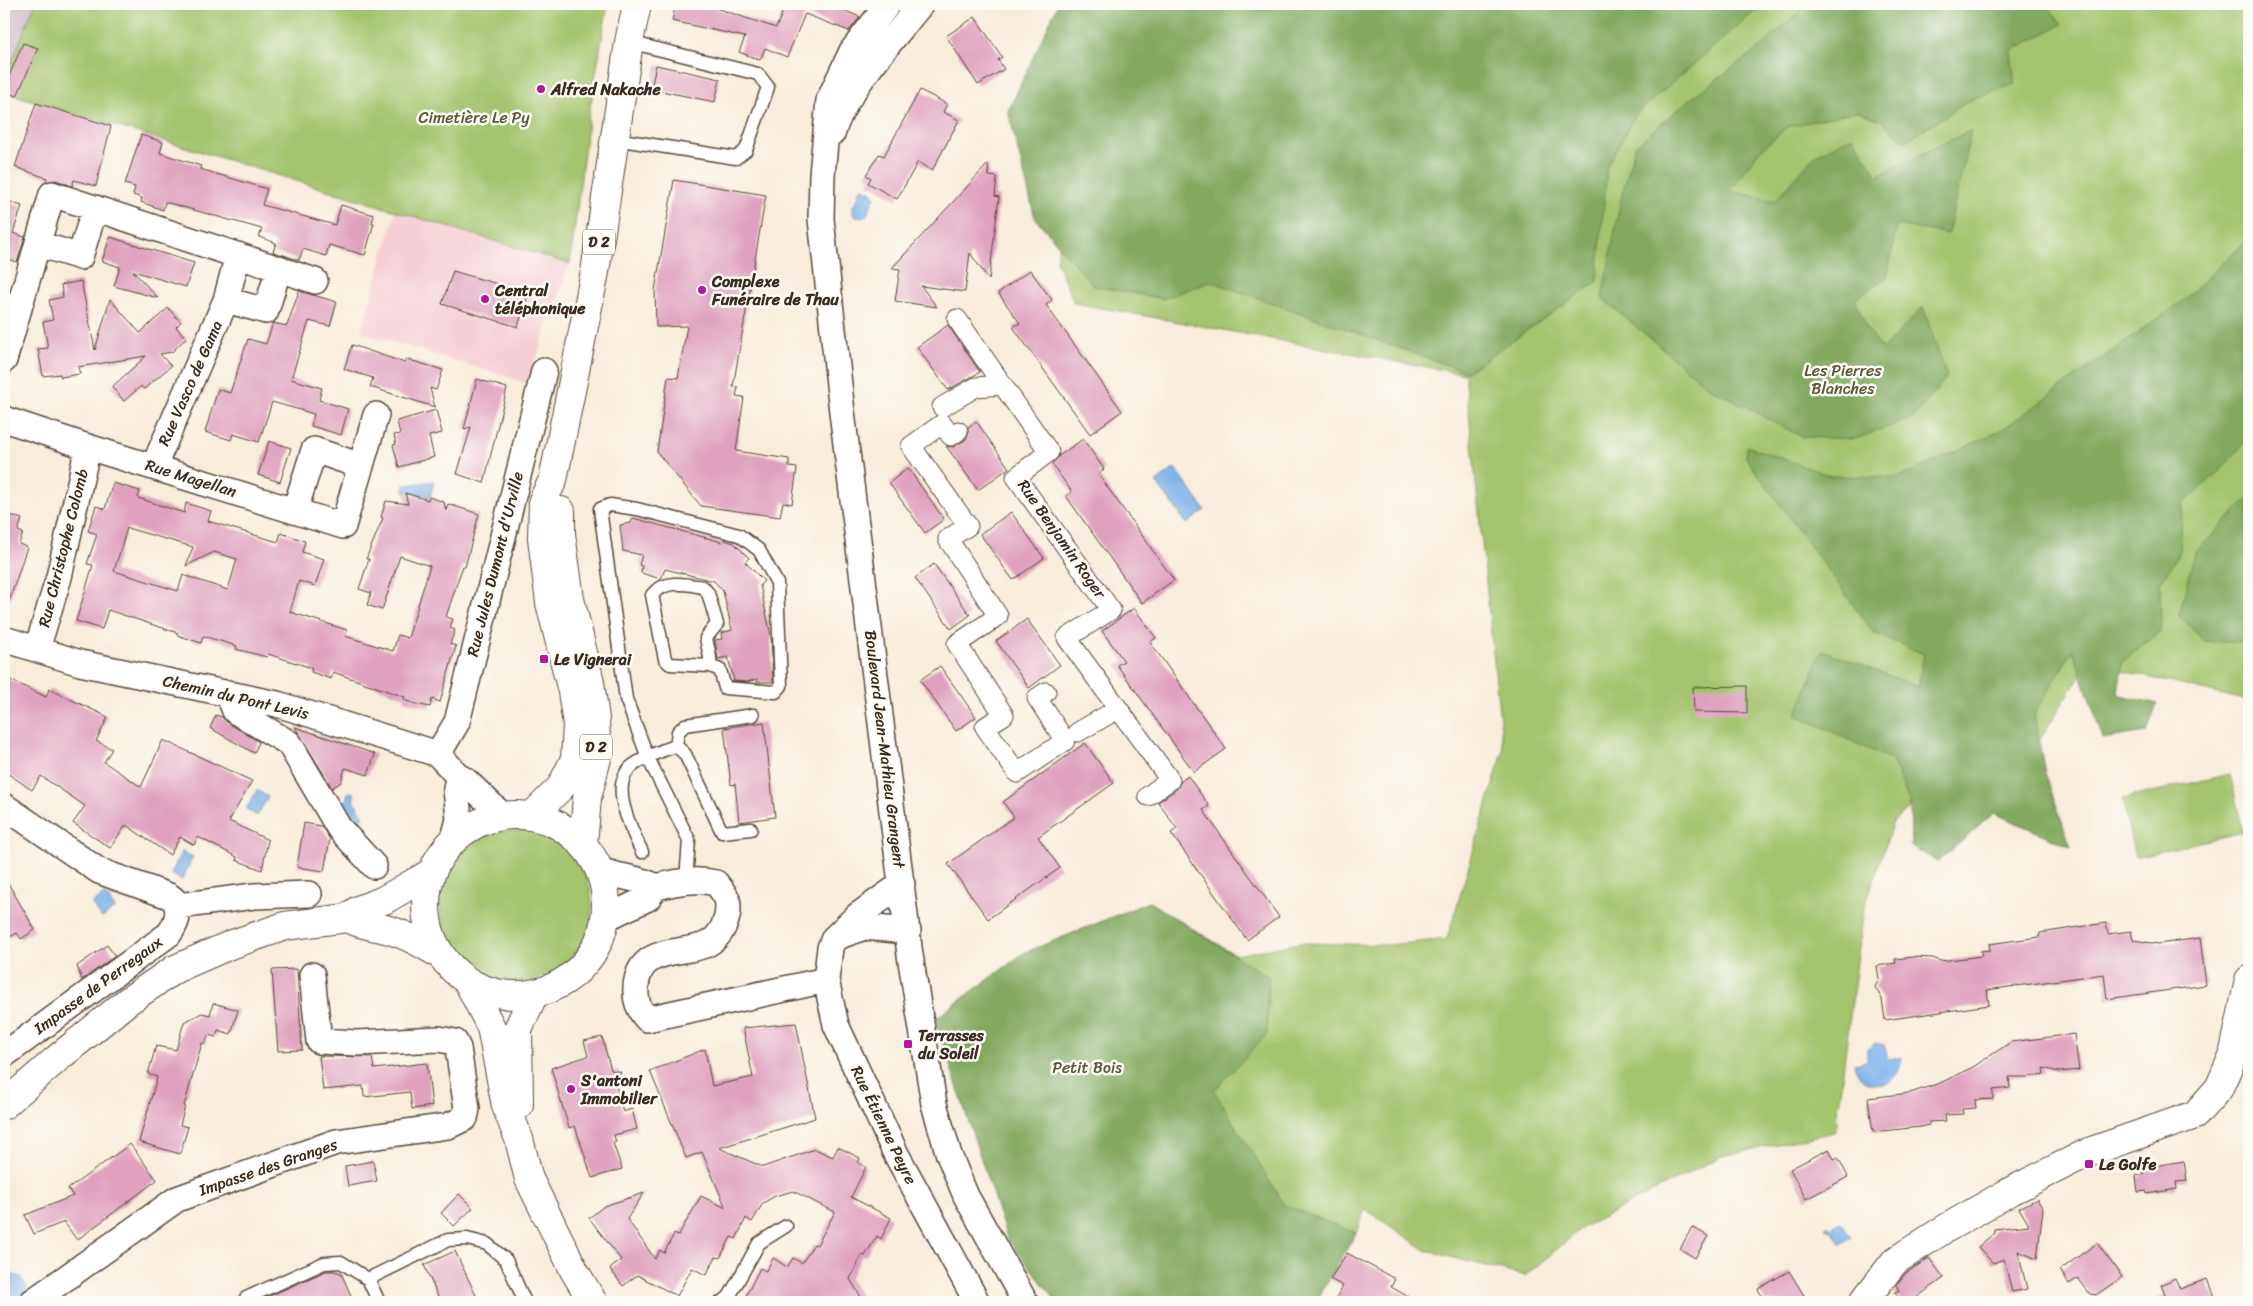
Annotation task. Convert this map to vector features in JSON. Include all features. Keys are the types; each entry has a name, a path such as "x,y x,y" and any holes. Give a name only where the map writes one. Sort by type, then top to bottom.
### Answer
{"main road":[{"name":"D 2","path":"532,816 561,787 575,759 577,725 572,691 550,603 542,538 543,500 553,480 595,272 629,42 638,4"},
{"name":"D 2","path":"553,480 561,499 561,534 570,599 590,682 596,719 597,758 587,798 583,844"},
{"path":"504,816 532,816 560,826 583,844 600,870 606,894 606,918 598,944 582,967 560,984 534,994 511,996 496,993 468,982 452,970 439,954 428,928 425,900 431,873 441,854 454,839 477,824 504,816"},
{"path":"4,1105 128,1001 175,969 230,945 284,926 347,918 358,910 384,900 431,873"},
{"path":"347,918 360,925 389,930 418,941 439,954"},
{"path":"1862,1302 1895,1262 1943,1230 2011,1191 2089,1152 2195,1115 2219,1088 2233,1056 2249,980"},
{"path":"468,982 491,1027 506,1106 519,1139 529,1178 575,1272 593,1302"},
{"path":"519,1139 518,1029 534,994"}],"street":[{"name":"Boulevard Jean-Mathieu Grangent","path":"888,4 852,51 829,100 822,175 821,219 842,412 908,931 934,1104 949,1155 966,1196 1026,1302"},
{"name":"Boulevard Jean-Mathieu Grangent","path":"822,175 836,120 857,87 921,4"},
{"path":"4,360 52,194 315,281"},
{"path":"39,244 80,257 94,208"},
{"name":"Rue Vasco de Gama","path":"154,466 226,300 238,255"},
{"name":"Rue Vasco de Gama","path":"226,300 266,311 279,268"},
{"name":"Rue Benjamin Roger","path":"957,319 1048,452 1016,476 1111,610 1067,638 1170,780 1148,796"},
{"name":"Rue Jules Dumont d'Urville","path":"438,754 457,722 544,371"},
{"path":"942,407 976,387 1002,385"},
{"name":"Rue Magellan","path":"4,419 343,526 376,415"},
{"path":"958,431 951,436 942,424 911,446 968,526 948,539 998,616 957,644 1004,715 985,728 1017,773 1065,741 1037,698 1046,692"},
{"name":"Rue Christophe Colomb","path":"37,649 59,577 88,447"},
{"path":"295,510 314,450 361,466"},
{"name":"Chemin du Pont Levis","path":"4,639 80,663 277,704 438,754"},
{"path":"228,693 235,711 289,743 339,828 374,866"},
{"path":"1078,732 1118,708"},
{"path":"438,754 458,776 465,780 504,816"},
{"path":"454,839 459,818 456,789 458,776"},
{"path":"4,806 99,872 169,896 176,900 178,906 254,896 309,894"},
{"path":"600,870 615,876 645,880 656,887"},
{"path":"606,918 648,898 656,887 686,880 703,880 716,883 727,898 725,922 722,932 705,945 666,952 648,961 637,982 636,993 638,1009 647,1019 826,980"},
{"path":"834,938 857,916 902,884"},
{"name":"Impasse de Perregaux","path":"4,1055 169,934 175,924 178,906"},
{"path":"834,938 864,927 908,931"},
{"name":"Rue Étienne Peyre","path":"834,938 830,948 826,980 836,1025 896,1154 977,1302"},
{"name":"Impasse des Granges","path":"32,1302 177,1199 336,1142 448,1126 465,1118 466,1100 458,1048 455,1042 439,1039 357,1043 319,1041 312,975"}],"lane":[{"path":"615,139 736,158 746,150 768,88 758,74 629,42"},
{"path":"686,880 689,840 648,758 626,699 600,509 610,505 637,509 739,535 759,550 777,583 781,686 776,692 726,688 720,670 710,666 670,664 666,659 652,595 658,588 679,583 703,587 708,593 717,624 706,638 710,666"},
{"path":"676,746 678,732 685,725 753,715"},
{"path":"642,852 622,805 622,785 629,769 648,758 676,746"},
{"path":"676,746 685,754 722,832 751,829"},
{"path":"721,1302 729,1297 759,1242 786,1226"},
{"path":"368,1279 448,1240 467,1239 487,1244 506,1260 526,1302"},
{"path":"244,1302 246,1298 324,1263 341,1262 368,1279 379,1302"}],"shaded area":[{"path":"4,4 35,4 4,81"},
{"path":"396,211 570,264 527,383 361,332"}],"green space":[{"name":"Cimetière Le Py","path":"35,4 608,4 589,114 570,264 4,92 4,81"},
{"path":"1058,4 1763,4 1635,115 1607,167 1597,282 1467,372 1210,281 1163,299 1094,286 1035,218 1008,111"},
{"name":"Les Pierres Blanches","path":"1153,4 2249,4 2249,701 2088,663 2002,799 1931,791 1893,822 1864,909 1835,1132 1722,1156 1582,1228 1525,1276 1427,1251 1365,1209 1356,1233 1316,1302 1057,1302 1007,1238 935,1019 1024,953 1149,902 1236,955 1300,943 1389,945 1447,939 1503,751 1465,374 1074,303 1056,260 1081,132"},
{"path":"1807,4 2046,4 2062,24 2011,51 2015,84 1974,98 1905,141 1881,120 1857,111 1787,127 1757,153 1731,191 1775,201 1814,156 1853,136 1877,176 1971,130 1948,234 1897,225 1887,277 1855,299 1867,329 1883,349 1923,307 1947,377 1913,418 1855,439 1802,437 1707,386 1602,298 1621,199 1635,146 1689,100 1761,47"},
{"path":"2249,238 2249,436 2228,463 2183,504 2180,552 2160,583 2161,631 2123,661 2118,694 2157,704 2147,732 2103,739 2073,650 2034,714 2045,773 2071,847 1994,813 1938,862 1911,846 1910,803 1892,760 1796,715 1822,650 1918,687 1924,654 1874,633 1746,458 1747,446 1831,476 1900,477 2000,431 2184,300"},
{"path":"2249,498 2249,643 2204,641 2179,615 2195,552"},
{"path":"2230,774 2243,832 2135,857 2122,799"},
{"path":"516,830 531,831 545,835 558,842 570,852 580,864 587,877 591,891 591,921 587,935 580,948 570,960 558,970 545,977 531,981 516,982 501,981 487,977 474,970 462,960 452,948 445,935 441,921 440,906 441,891 445,877 452,864 462,852 474,842 487,835 501,831"},
{"name":"Petit Bois","path":"1149,902 1269,977 1267,1034 1214,1091 1284,1205 1356,1233 1316,1302 1057,1302 1007,1238 935,1019 1024,953"}],"water":[{"path":"863,188 872,192 875,197 866,216 862,218 854,216 852,208 860,194 858,191"},
{"path":"1175,468 1205,510 1187,524 1156,482"},
{"path":"434,481 430,497 404,491 405,485"},
{"path":"257,790 268,797 257,816 246,809"},
{"path":"350,792 354,793 354,800 364,817 352,824 340,803 347,799 347,794"},
{"path":"182,851 193,857 182,880 171,874"},
{"path":"105,894 115,908 102,918 92,904"},
{"path":"1875,1043 1884,1045 1888,1059 1902,1057 1900,1068 1895,1076 1888,1082 1880,1084 1872,1084 1865,1081 1858,1074 1854,1064 1867,1061 1868,1049"},
{"path":"1840,1222 1852,1237 1841,1244 1832,1231 1825,1229 1827,1225 1831,1228"},
{"path":"4,1272 21,1277 27,1287 24,1299 4,1301"}],"building":[{"path":"676,4 704,4 776,28 785,6 783,4 828,4 860,17 849,31 805,14 787,57 765,48 760,60 739,52 745,37 672,21"},
{"path":"975,17 1002,57 998,60 1004,69 978,85 946,36"},
{"path":"23,43 38,48 17,96 4,92 4,88"},
{"path":"656,65 720,79 715,102 651,89"},
{"path":"920,90 947,104 943,112 959,120 932,171 918,162 897,199 868,183 871,178 866,175 879,154 884,156"},
{"path":"36,103 111,126 96,186 74,180 72,186 56,180 46,182 47,178 15,167"},
{"path":"141,135 163,142 160,153 201,166 200,169 267,189 262,205 335,225 341,205 374,215 372,223 374,223 365,255 329,245 326,256 303,249 299,260 273,252 276,243 259,237 262,229 165,202 163,210 141,202 142,198 133,195 135,187 125,184"},
{"path":"988,164 989,176 997,177 995,196 999,197 989,280 970,253 965,292 921,286 937,307 895,301 900,269 892,268"},
{"path":"674,180 766,195 733,387 738,387 736,396 744,397 736,451 789,459 789,467 797,468 792,504 783,502 780,517 701,506 657,452 668,377 678,378 687,326 656,327 655,290"},
{"path":"4,200 22,206 13,233 25,237 17,262 4,258"},
{"path":"110,237 194,263 186,287 133,271 158,298 114,286 120,267 102,261"},
{"path":"1030,270 1052,300 1046,305 1122,411 1090,434 1013,327 1020,323 998,293"},
{"name":"Central téléphonique","path":"453,271 528,293 518,327 442,304"},
{"path":"81,281 95,350 110,299 140,333 168,308 181,322 176,327 186,338 172,352 160,354 171,366 144,389 141,386 124,401 112,387 146,356 78,367 80,374 61,377 60,374 43,376 38,349 48,348 43,322 53,320 49,300 63,297 61,285"},
{"path":"299,291 337,302 330,326 309,321 291,379 322,388 319,400 348,409 341,435 311,426 314,414 272,402 259,442 233,434 231,440 205,432 218,389 230,393 248,339 266,344 273,323 287,326"},
{"path":"948,325 980,372 948,390 917,347"},
{"path":"352,345 405,363 406,359 443,370 436,390 430,388 435,407 370,387 373,378 344,369"},
{"path":"477,379 507,388 484,483 457,474 471,427 464,429"},
{"path":"436,410 442,433 429,436 434,457 399,467 393,445 396,444 394,435 400,434 397,421"},
{"path":"976,421 1009,468 978,490 946,446 953,447 965,440 968,435 968,427"},
{"path":"1083,439 1104,469 1098,474 1174,580 1142,603 1066,496 1072,492 1052,464 1060,455"},
{"path":"269,441 291,448 280,482 258,475"},
{"path":"908,468 944,519 925,533 889,483"},
{"path":"113,483 140,491 138,498 184,513 186,503 211,511 208,521 278,542 281,533 305,541 302,552 324,559 315,586 299,581 290,612 347,630 345,636 393,651 398,635 408,638 430,566 400,556 382,610 367,605 371,593 359,589 369,559 366,559 383,518 381,517 386,501 408,504 405,493 428,500 429,497 444,502 446,511 448,504 479,514 465,567 463,566 446,617 453,619 450,628 455,630 450,644 456,646 440,702 432,699 430,707 416,704 404,700 405,697 333,672 331,679 311,672 312,668 268,654 267,657 236,649 237,646 203,636 201,643 177,635 178,633 108,610 102,629 76,621 93,565 87,564 97,534 88,531 96,506 105,509","holes":["127,528 193,547 186,566 214,552 237,559 228,590 183,575 178,591 114,571"]},
{"path":"1011,512 1044,558 1013,580 980,534"},
{"path":"4,513 22,519 18,531 23,533 19,544 27,547 7,608 4,607"},
{"path":"633,518 722,542 724,540 734,543 749,558 745,562 764,581 760,585 771,636 773,682 757,682 757,679 747,682 734,681 728,657 718,659 715,640 722,639 721,633 732,630 723,591 714,581 665,569 661,579 641,573 642,566 639,565 642,555 623,551 620,525 631,523"},
{"path":"934,564 970,615 951,629 915,578"},
{"path":"1134,608 1156,638 1150,642 1226,749 1194,772 1117,665 1124,661 1102,631"},
{"path":"1027,619 1060,665 1029,688 996,641"},
{"path":"940,666 976,717 956,731 920,680"},
{"path":"4,677 46,697 49,689 108,717 96,741 112,749 104,762 141,787 163,740 252,781 229,821 268,840 262,870 236,860 237,857 198,837 194,845 180,837 170,855 126,825 110,848 73,823 85,806 41,776 32,790 4,771"},
{"path":"1747,686 1747,713 1694,712 1693,687"},
{"path":"216,715 259,742 254,753 210,728"},
{"path":"764,722 775,817 739,822 735,784 731,785 724,728"},
{"path":"295,727 375,754 368,775 345,768 341,782 332,788"},
{"path":"1085,743 1114,783 1038,837 1060,868 988,919 948,864 1014,817 1003,802"},
{"path":"1188,776 1209,806 1203,810 1279,917 1247,940 1171,833 1177,829 1158,802 1177,789 1181,781"},
{"path":"304,823 321,826 330,839 324,871 297,867"},
{"path":"4,876 35,930 21,939 17,933 4,940"},
{"path":"2106,923 2108,934 2131,931 2133,940 2158,944 2200,938 2206,985 2107,999 2104,974 1987,990 1989,1005 1885,1020 1882,999 1875,987 1879,979 1877,966 1896,963 1895,959 1912,957 1933,958 1940,961 1982,956 1981,951 1990,950 1989,944 2039,937 2040,933"},
{"path":"107,945 115,956 82,980 77,966"},
{"path":"297,969 302,1050 278,1051 272,970"},
{"path":"213,1003 238,1010 231,1034 218,1030 216,1037 208,1035 205,1044 202,1043 180,1125 188,1127 180,1154 139,1142 157,1077 148,1074 156,1046 176,1050 184,1022 202,1013 210,1015"},
{"path":"796,1023 815,1118 719,1148 763,1167 815,1149 833,1157 838,1147 860,1158 858,1163 866,1167 851,1197 891,1218 881,1239 877,1236 865,1256 862,1255 850,1279 864,1302 743,1302 760,1268 766,1271 773,1258 787,1267 793,1258 802,1263 814,1244 817,1245 835,1212 793,1191 775,1196 763,1203 752,1222 746,1218 736,1239 731,1237 720,1258 716,1257 706,1275 692,1268 677,1296 637,1275 623,1286 610,1269 621,1260 589,1218 604,1206 644,1193 627,1219 655,1259 660,1250 664,1253 674,1234 678,1236 701,1196 726,1208 702,1152 686,1158 650,1071 705,1049 712,1086 753,1077 743,1028"},
{"path":"2074,1034 2079,1070 2059,1072 2043,1068 2044,1074 2027,1077 2009,1077 2010,1088 1993,1090 1993,1099 1975,1100 1976,1108 1962,1109 1963,1114 1945,1115 1946,1121 1929,1122 1929,1125 1920,1127 1873,1132 1868,1098 1910,1093 1940,1083 1973,1067 2011,1042"},
{"path":"602,1037 611,1070 621,1072 615,1082 623,1112 632,1109 637,1129 614,1135 616,1142 613,1143 622,1169 592,1178 575,1126 569,1128 551,1068 588,1056 584,1041"},
{"path":"319,1056 372,1057 374,1069 427,1063 432,1106 412,1109 410,1092 364,1097 363,1086 323,1090"},
{"path":"130,1144 157,1180 77,1240 64,1222 34,1234 25,1215 73,1196 68,1189"},
{"path":"1829,1149 1834,1159 1838,1157 1848,1177 1806,1199 1790,1169"},
{"path":"373,1161 377,1181 348,1186 345,1166"},
{"path":"2184,1161 2187,1181 2176,1182 2177,1189 2147,1194 2146,1191 2138,1192 2136,1176 2144,1174 2143,1168"},
{"path":"459,1194 473,1208 454,1226 441,1213"},
{"path":"2037,1199 2043,1209 2037,1259 2018,1251 2027,1289 2012,1292 2004,1259 1993,1263 1978,1247 1994,1233 1994,1229 2029,1225 2019,1208"},
{"path":"1692,1227 1708,1236 1695,1258 1680,1249"},
{"path":"2097,1243 2122,1277 2096,1295 2090,1294 2078,1278 2069,1284 2060,1270"},
{"path":"455,1251 479,1302 441,1302 436,1292 424,1265"},
{"path":"1347,1253 1395,1279 1391,1287 1418,1302 1334,1302 1343,1286 1330,1279"},
{"path":"1929,1258 1944,1278 1910,1302 1902,1302 1895,1293 1899,1290 1896,1285 1906,1273"},
{"path":"326,1271 341,1273 352,1298 343,1302 256,1302"},
{"path":"1789,1271 1808,1302 1765,1302 1758,1289"},
{"path":"2175,1278 2180,1289 2207,1279 2216,1302 2149,1302 2165,1295 2161,1285"}],"place":[{"name":"Alfred Nakache","path":"541,89"},
{"name":"Complexe Funéraire de Thau","path":"702,290"},
{"name":"Central téléphonique","path":"485,299"},
{"name":"Le Vignerai","path":"544,659"},
{"name":"Terrasses du Soleil","path":"908,1044"},
{"name":"S'antoni Immobilier","path":"571,1089"},
{"name":"Le Golfe","path":"2089,1164"}]}
